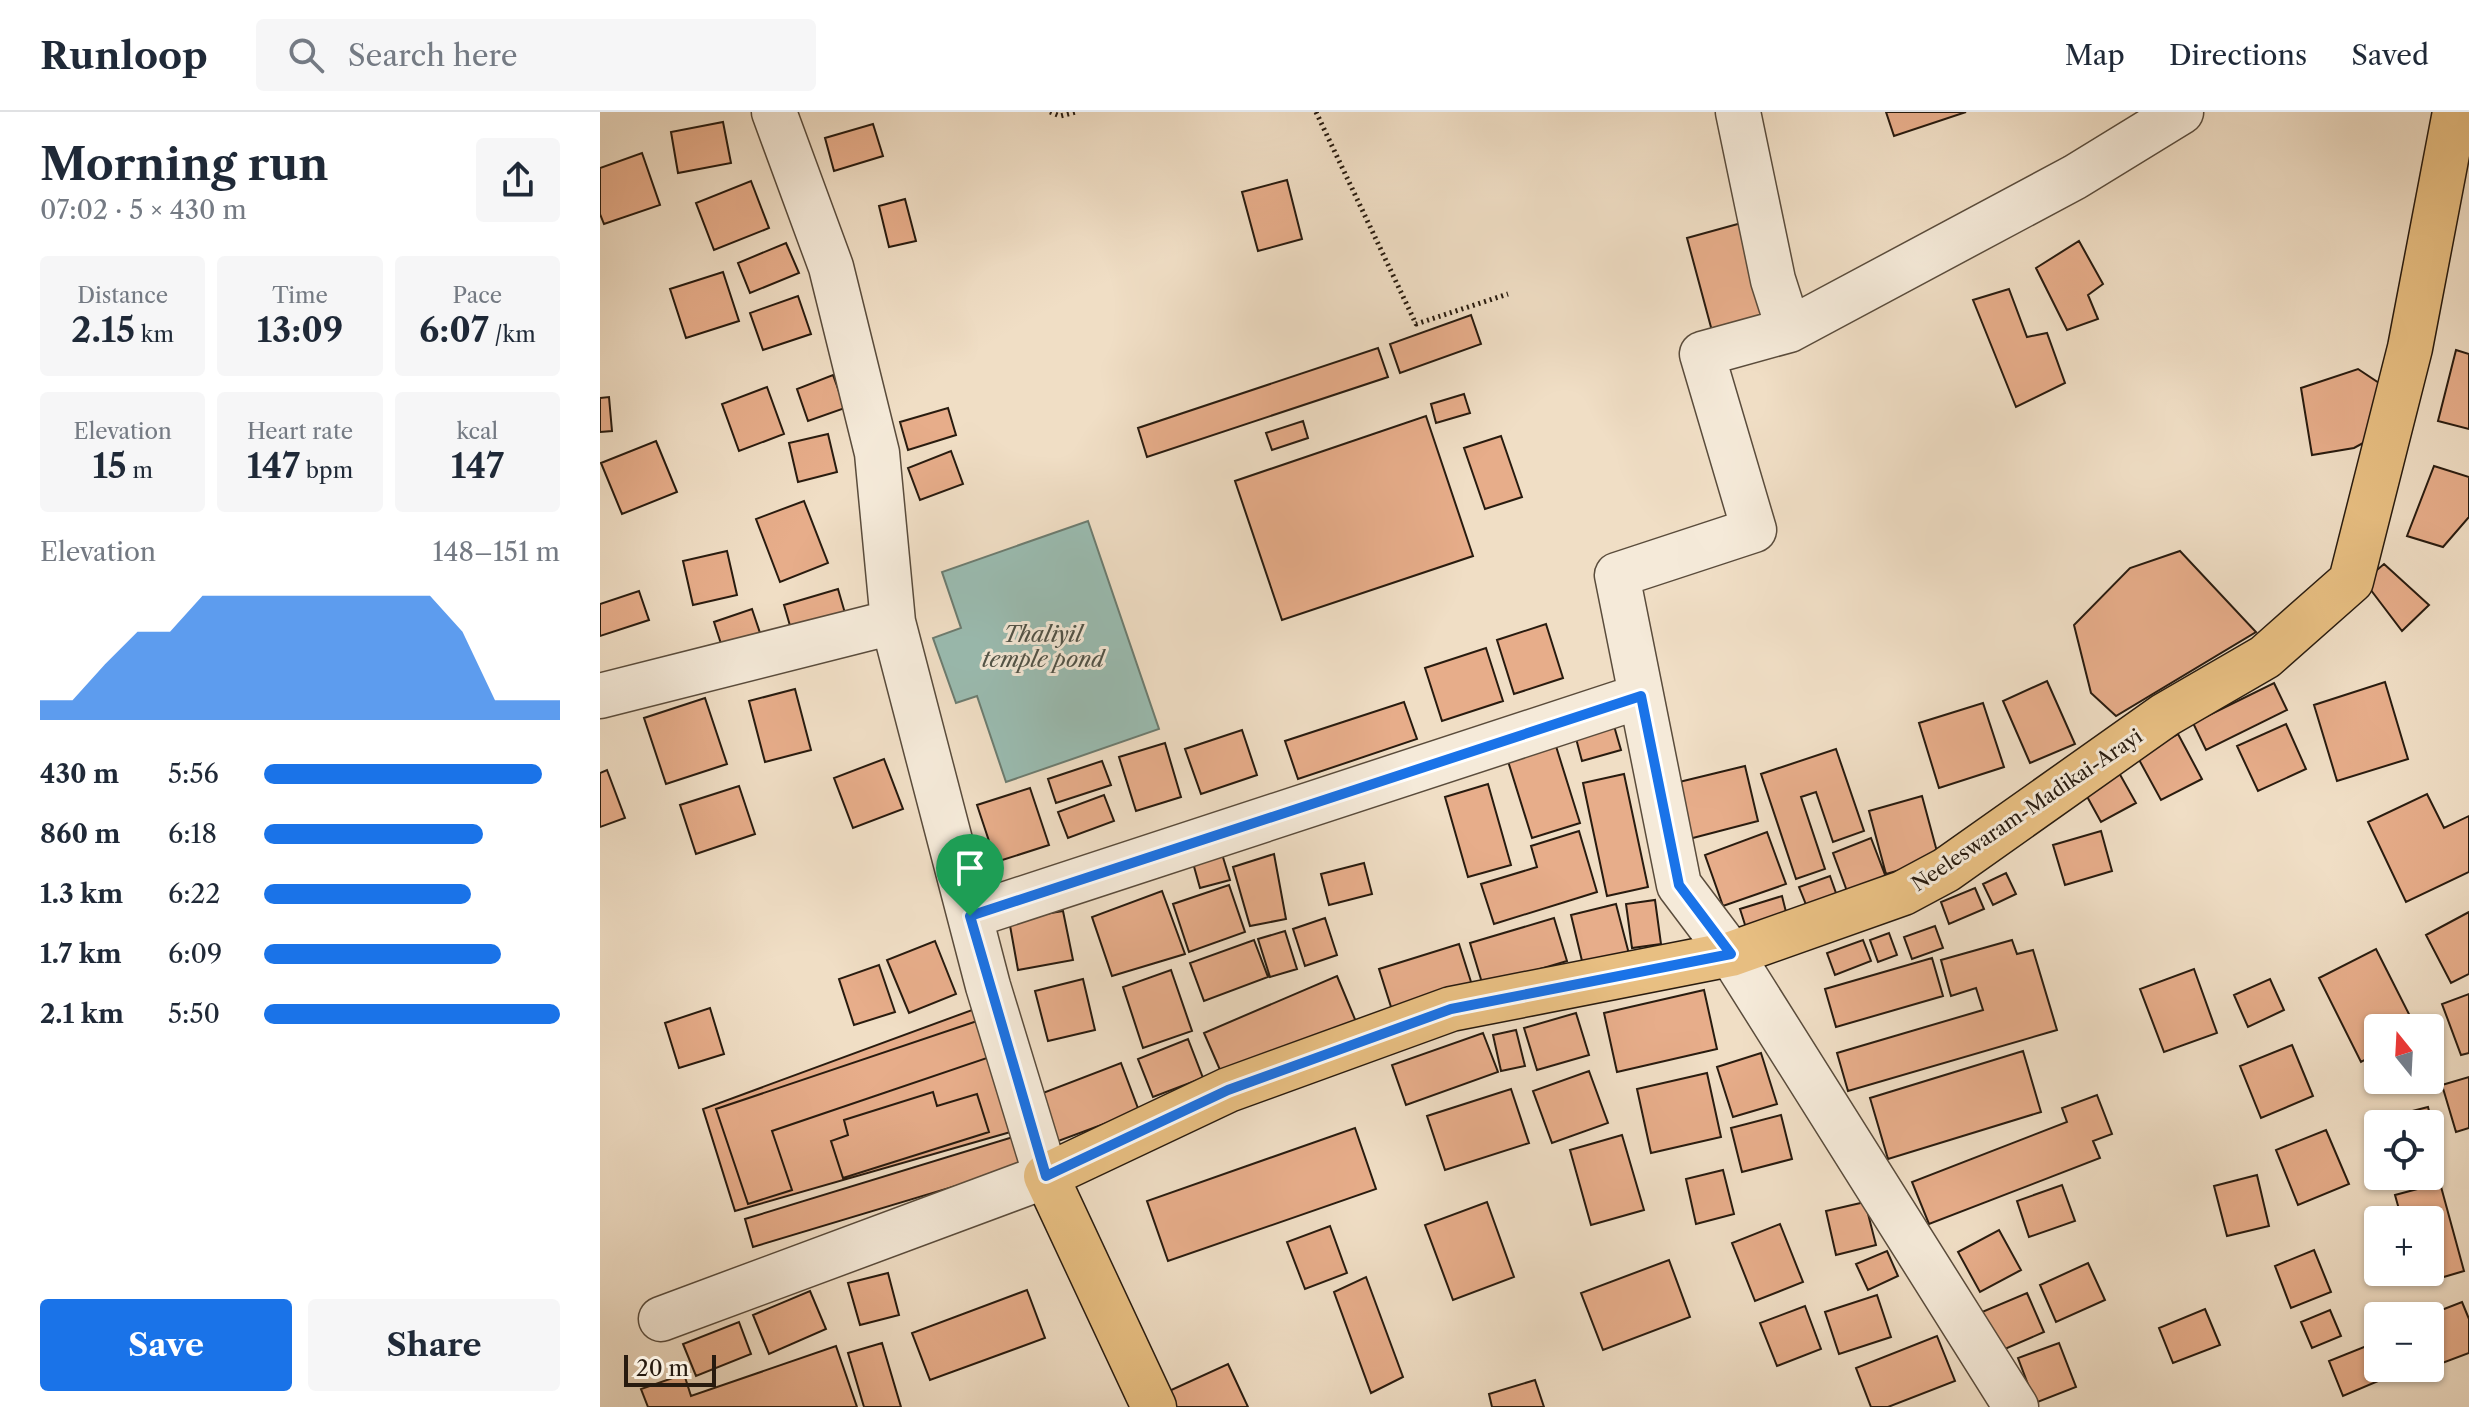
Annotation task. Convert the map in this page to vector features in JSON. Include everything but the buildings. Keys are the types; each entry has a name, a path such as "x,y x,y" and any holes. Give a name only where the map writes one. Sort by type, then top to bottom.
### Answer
{"main road":[{"name":"Neeleswaram-Madikai-Arayi","path":"1046,1176 1228,1090 1451,1009 1731,954 1903,893 1931,880 2165,715 2265,657 2351,581 2410,348 2455,112"},
{"path":"1046,1176 1154,1407"}],"street":[{"path":"661,1319 1046,1176 970,916 893,622 877,453 831,267 774,112"},
{"path":"1738,112 1773,280 1789,330"},
{"path":"2016,1407 1731,954 1679,885 1617,575 1754,530 1702,354 1789,330 2075,177 2181,112"},
{"path":"600,696 893,622"},
{"path":"970,916 1641,696"}],"path":[{"path":"1050,112 1060,116 1076,112"},
{"path":"1316,112 1416,324 1508,294"}],"water":[{"name":"Thaliyil temple pond","path":"1088,521 1159,729 1006,782 977,696 956,703 933,638 961,628 942,572"}],"route":[{"path":"1641,696 1679,885 1731,954 1451,1009 1228,1090 1046,1176 970,916 1641,696"}]}
